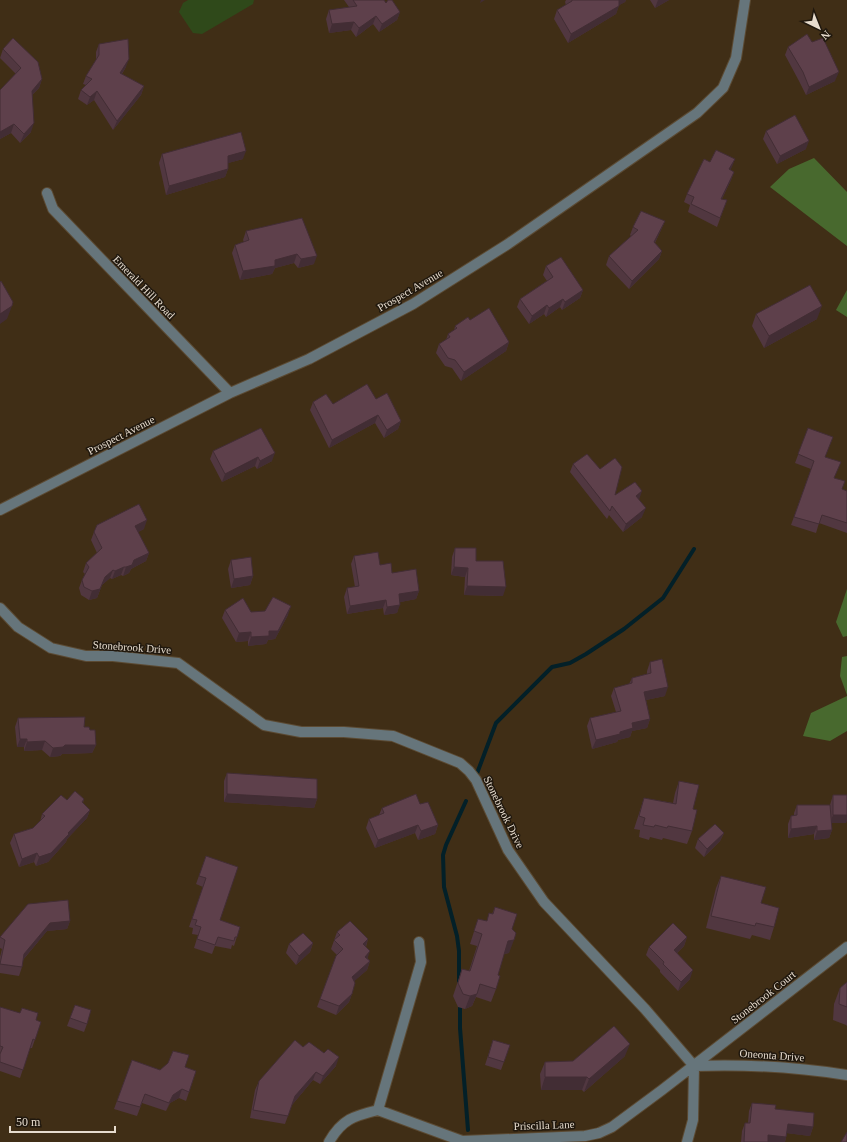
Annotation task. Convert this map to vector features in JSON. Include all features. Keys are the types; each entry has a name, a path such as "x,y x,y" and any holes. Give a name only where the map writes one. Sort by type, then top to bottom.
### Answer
{"street":[{"name":"Prospect Avenue","path":"0,510 230,394 309,359 413,304 508,244 696,113 723,88 736,58 745,0"},
{"name":"Emerald Hill Road","path":"47,193 53,209 230,394"},
{"name":"Stonebrook Drive","path":"0,608 18,627 51,648 86,656 113,656 178,663 264,725 301,732 344,732 393,736 460,763 476,780 508,850 544,902 645,1009 694,1066"},
{"path":"329,1142 336,1130 344,1123 356,1116 378,1110 421,962 419,942"},
{"name":"Stonebrook Court","path":"694,1066 847,947"},
{"name":"Oneonta Drive","path":"694,1066 732,1064 815,1070 847,1075"},
{"name":"Priscilla Lane","path":"378,1110 462,1141 585,1136 599,1133 612,1127 694,1066"},
{"path":"687,1142 693,1120 694,1066"}],"green space":[{"path":"188,0 254,0 253,4 202,34 193,33 179,12 183,3"},
{"path":"814,158 847,192 847,246 770,187 789,169"},
{"path":"847,290 847,317 836,310"},
{"path":"847,589 847,636 843,637 836,622"},
{"path":"847,656 847,695 840,676 842,657"},
{"path":"847,696 847,731 830,741 803,736 811,713"}],"building":[{"path":"353,0 384,0 386,3 388,0 392,0 400,12 382,24 376,16 359,28 354,22 332,24 329,10 357,6"},
{"path":"572,0 619,0 619,6 571,34 557,10"},
{"path":"807,34 812,42 823,38 839,72 809,87 803,72 788,47"},
{"path":"13,38 38,62 42,79 32,91 34,123 24,134 14,124 0,132 0,90 21,68 3,49"},
{"path":"128,39 129,59 120,73 144,86 117,121 97,91 90,97 81,90 92,79 86,76 99,55 99,44"},
{"path":"795,115 809,141 780,156 766,131"},
{"path":"241,132 246,151 228,156 228,169 169,186 162,154"},
{"path":"716,150 735,159 729,169 734,172 721,199 727,200 720,218 691,204 694,197 687,194 704,159 710,162"},
{"path":"641,211 665,221 654,242 662,251 632,281 609,256 638,230 633,227"},
{"path":"302,218 317,256 301,259 297,254 275,260 275,266 243,271 235,245 249,240 246,231"},
{"path":"561,257 583,290 565,302 563,299 549,308 547,305 532,316 520,299 553,277 546,266"},
{"path":"1,281 13,302 12,306 0,314 0,282"},
{"path":"810,285 822,306 769,336 756,314"},
{"path":"489,308 509,342 464,372 455,360 448,358 439,344 450,337 448,334 457,328 455,326 468,317 470,320"},
{"path":"367,384 376,399 387,393 401,421 387,430 378,415 332,440 313,402 326,394 333,404"},
{"path":"261,428 275,453 260,461 258,457 225,474 213,451"},
{"path":"808,428 833,437 825,457 841,462 834,478 845,481 842,489 847,491 847,523 822,515 819,524 794,517 814,461 798,454"},
{"path":"587,454 600,469 615,458 622,467 615,495 635,482 642,491 636,496 646,508 626,524 612,506 610,511 573,464"},
{"path":"139,504 147,520 135,526 149,553 134,560 132,565 115,571 113,570 105,577 100,589 92,591 84,587 82,580 89,567 86,563 102,548 94,532 97,525"},
{"path":"455,548 476,548 476,561 503,561 506,587 467,586 468,568 454,567"},
{"path":"378,552 380,565 391,563 392,573 416,569 419,591 399,594 400,605 387,607 386,600 350,606 347,588 359,586 354,556"},
{"path":"251,557 253,576 234,579 231,560"},
{"path":"273,597 291,606 278,631 269,631 269,636 251,637 251,632 239,633 225,610 243,598 251,612 265,611"},
{"path":"662,659 668,687 644,692 650,719 632,723 633,728 620,732 620,734 596,740 590,718 621,711 614,688 632,683 632,678 651,673 650,662"},
{"path":"85,717 84,727 89,727 90,730 95,730 96,745 65,745 63,747 53,748 45,741 27,742 27,739 20,739 18,718"},
{"path":"227,773 317,779 317,799 227,794"},
{"path":"679,781 699,785 693,809 697,810 692,831 668,826 667,828 655,825 654,827 643,825 645,818 639,816 644,798 676,804"},
{"path":"75,791 84,799 82,802 90,810 51,853 39,857 37,853 22,859 14,834 33,828 45,816 42,814 61,795 67,800"},
{"path":"416,794 420,804 428,802 438,825 421,831 418,825 378,840 369,819 384,813 382,808"},
{"path":"833,795 847,795 847,815 833,815"},
{"path":"797,805 830,805 832,830 817,831 817,826 791,829 791,816 797,815"},
{"path":"715,824 724,833 707,849 698,839"},
{"path":"206,856 238,867 220,920 240,927 234,941 218,937 215,945 197,939 201,927 195,925 197,920 192,919 206,878 199,876"},
{"path":"721,876 766,887 761,903 779,908 774,927 756,923 755,926 711,916"},
{"path":"68,900 70,921 50,923 24,954 22,967 0,964 5,940 0,937 28,904"},
{"path":"495,907 517,914 512,929 516,933 514,940 508,941 498,975 500,976 496,989 480,984 477,994 470,996 463,994 458,983 462,969 470,971 482,934 474,931 478,919 487,921 489,913 493,914"},
{"path":"350,921 368,939 363,944 370,951 365,957 370,961 352,977 355,983 352,994 339,1006 320,999 336,956 343,949 334,940 340,935 337,932"},
{"path":"673,923 687,937 674,950 693,970 681,982 649,947"},
{"path":"303,933 313,943 299,956 289,944"},
{"path":"847,982 847,1007 839,1004 840,988"},
{"path":"75,1005 91,1010 87,1024 70,1018"},
{"path":"0,1007 20,1013 22,1008 38,1013 36,1020 41,1022 35,1040 33,1039 23,1070 0,1062 0,1054 3,1047 0,1046"},
{"path":"614,1026 630,1044 589,1079 587,1077 545,1077 545,1062 573,1061"},
{"path":"295,1040 303,1047 309,1042 324,1053 328,1049 339,1057 323,1076 316,1072 295,1096 288,1116 253,1110 259,1081"},
{"path":"493,1040 510,1045 504,1062 488,1057"},
{"path":"173,1051 189,1055 185,1067 196,1071 189,1092 182,1089 173,1095 169,1103 145,1094 140,1107 117,1101 132,1060 160,1070 168,1063"},
{"path":"752,1103 776,1105 775,1109 814,1113 813,1127 788,1124 786,1137 768,1135 768,1142 744,1142 745,1123 750,1123"},
{"path":"847,1132 847,1142 841,1142"}],"waterway":[{"path":"476,776 496,723 552,667 570,663 586,654 624,629 663,598 694,549"},
{"path":"459,982 459,951 457,936 444,887 443,855 466,801"},
{"path":"460,1003 460,1028 468,1130"}]}
